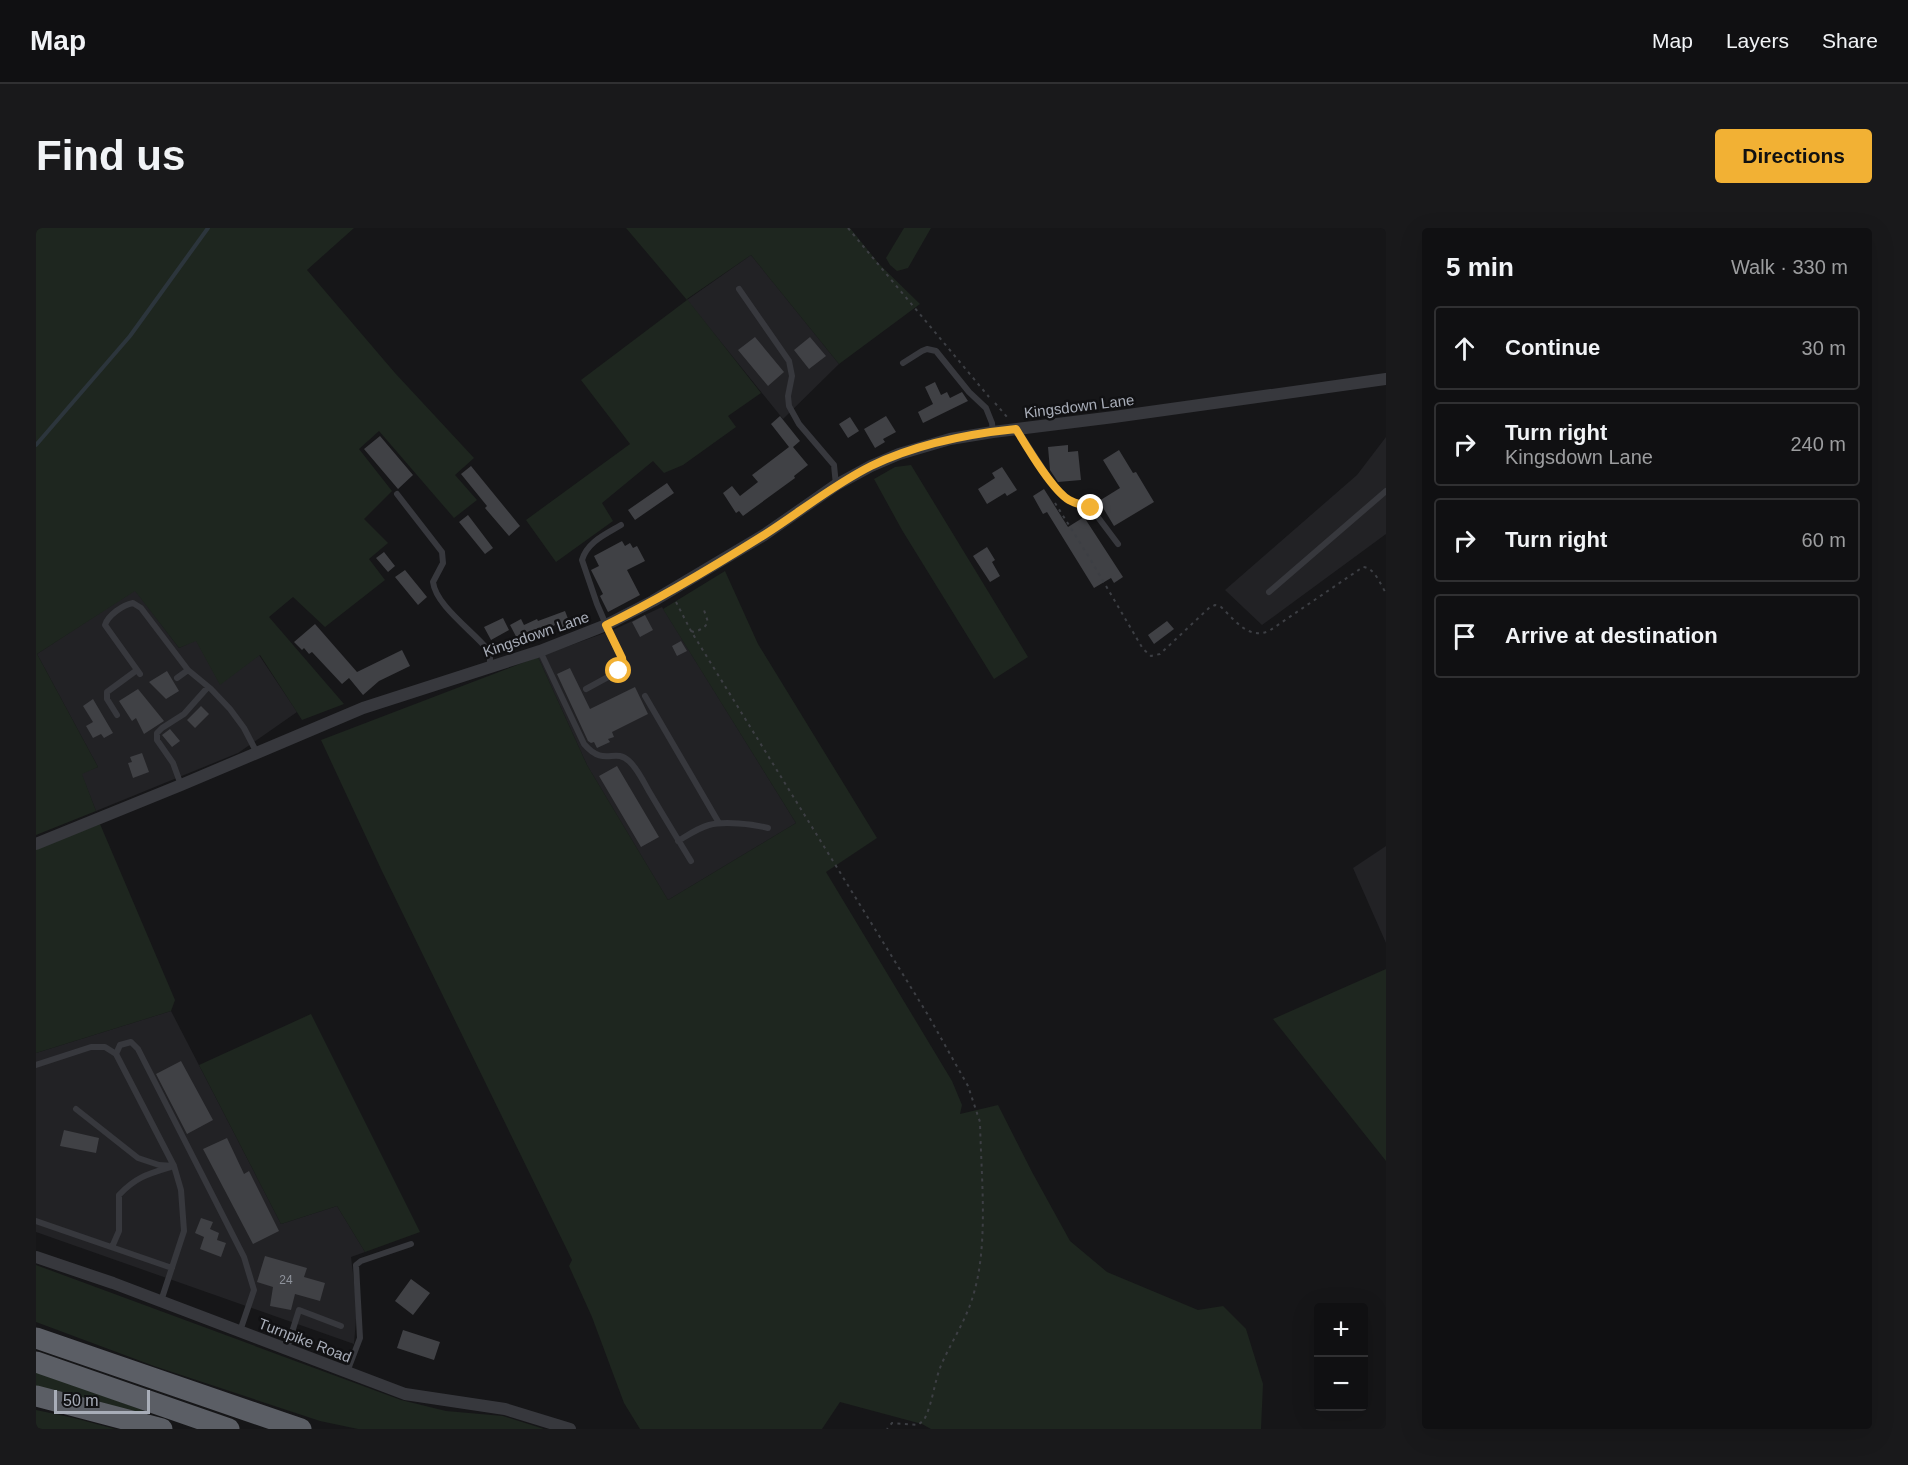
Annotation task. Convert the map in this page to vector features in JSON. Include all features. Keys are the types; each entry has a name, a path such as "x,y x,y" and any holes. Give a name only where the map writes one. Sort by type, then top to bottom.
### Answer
{"highway":[{"path":"36,1338 301,1429"},
{"path":"36,1362 229,1429"},
{"path":"36,1396 162,1429"}],"street":[{"name":"Kingsdown Lane","path":"36,844 363,708 540,651 606,625 670,591 764,535 836,485 899,454 950,439 993,432 1386,379"},
{"name":"Turnpike Road","path":"36,1257 161,1301 405,1394 505,1409 570,1429"}],"lane":[{"path":"739,289 789,361 792,376 788,396 789,406 799,424 834,465 836,485"},
{"path":"903,363 927,349 936,351 969,392 988,411 993,432"},
{"path":"1016,429 1063,496 1072,502 1091,508 1118,544"},
{"path":"1269,592 1386,491"},
{"path":"397,494 442,552 443,563 433,582 435,591 488,650 490,666"},
{"path":"586,689 619,671 623,664 588,582 582,560 591,544 621,525"},
{"path":"117,715 106,699 107,692 138,672 105,625 108,618 133,603 141,608 188,670 208,687 237,718 257,753"},
{"path":"540,651 584,744 592,753 601,758 618,756 633,765 691,861"},
{"path":"177,678 188,670"},
{"path":"181,785 172,763 157,741 157,734 188,710 208,687"},
{"path":"645,696 719,823"},
{"path":"678,841 698,830 719,823 768,828"},
{"path":"116,1054 120,1045 131,1042 138,1049 244,1257 254,1290 240,1331"},
{"path":"36,1065 91,1047 105,1047 116,1054 174,1166 181,1190 184,1231 161,1301"},
{"path":"76,1109 138,1158 150,1163 174,1166"},
{"path":"112,1247 119,1232 119,1195 130,1183 145,1175 174,1166"},
{"path":"36,1221 172,1268"},
{"path":"347,1372 360,1338 356,1265 361,1261 411,1244"},
{"path":"286,1349 299,1310 341,1326"}],"path":[{"path":"848,228 1016,429"},
{"path":"1053,500 1143,649 1151,656 1160,654 1215,605 1221,607 1248,632 1261,635 1363,567 1373,572 1386,593"},
{"path":"670,591 691,631 928,1015 968,1086 977,1110 980,1122 982,1230 974,1293 969,1309 941,1365 924,1420 918,1425 892,1423 887,1429"},
{"path":"691,631 700,630 708,622 703,607"}],"shaded area":[{"path":"36,228 354,228 307,270 395,373 474,458 455,475 477,500 454,518 379,431 359,449 392,491 364,519 388,543 369,559 385,580 325,627 293,597 269,617 344,704 302,720 260,655 220,685 196,641 179,648 135,591 37,654 98,767 82,774 96,811 36,835"},
{"path":"626,228 850,228 879,264 920,304 839,364 751,255 687,299 761,393 728,416 736,427 683,465 664,473 653,461 602,503 613,521 556,562 526,520 630,444 581,380 687,300"},
{"path":"904,228 931,228 908,268 897,271 886,258"},
{"path":"751,255 839,364 783,419 687,300"},
{"path":"1386,437 1386,534 1262,625 1225,590 1357,475"},
{"path":"911,465 1028,657 994,679 902,530 874,479 895,467"},
{"path":"725,571 758,644 877,838 826,872 952,1081 962,1105 960,1114 998,1105 1070,1241 1107,1272 1198,1310 1223,1306 1246,1329 1263,1384 1261,1429 931,1429 922,1424 840,1402 822,1429 640,1429 624,1403 592,1317 569,1266 572,1260 381,869 321,740 538,657 587,765 668,900 796,823 663,609"},
{"path":"135,590 179,648 196,640 220,684 259,655 297,712 238,753 96,811 81,773 98,767 37,654"},
{"path":"662,607 796,823 668,900 587,765 538,657 613,630"},
{"path":"100,824 175,1000 171,1011 36,1053 36,849"},
{"path":"1386,846 1386,943 1353,868"},
{"path":"1386,969 1386,1161 1273,1019"},
{"path":"171,1011 281,1224 337,1206 365,1252 351,1257 357,1307 354,1344 36,1232 36,1053"},
{"path":"311,1014 420,1232 365,1252 337,1206 281,1224 199,1065"},
{"path":"36,1265 401,1400 446,1411 503,1416 544,1429 358,1429 320,1421 154,1366 36,1322"},
{"path":"36,1371 145,1411 144,1414 36,1387"},
{"path":"36,1410 74,1418 115,1429 36,1429"}],"building":[{"path":"755,337 784,372 768,386 738,350"},
{"path":"810,337 826,356 809,369 794,350"},
{"path":"935,382 941,395 947,392 950,398 962,392 968,401 923,423 918,412 933,404 925,387"},
{"path":"780,416 800,441 793,447 808,465 794,476 795,478 743,516 739,511 736,513 723,493 732,486 740,496 758,482 752,475 789,447 771,424"},
{"path":"886,416 896,432 883,439 885,442 875,448 864,429"},
{"path":"850,417 859,431 848,438 839,424"},
{"path":"380,436 413,475 398,489 364,449"},
{"path":"1068,445 1068,452 1078,451 1081,480 1058,482 1050,470 1048,447"},
{"path":"1119,450 1133,473 1136,472 1154,502 1114,526 1099,501 1120,488 1103,460"},
{"path":"471,466 520,526 509,536 485,508 487,506 461,474"},
{"path":"1002,467 1017,490 1007,496 1005,493 987,504 978,489 995,478 992,473"},
{"path":"667,483 674,493 635,520 628,510"},
{"path":"1044,489 1068,527 1084,517 1123,577 1114,583 1111,578 1094,588 1047,512 1043,514 1033,496"},
{"path":"468,515 493,548 485,554 459,522"},
{"path":"622,541 625,546 630,543 633,548 637,546 645,561 627,570 640,595 608,612 600,596 603,594 591,570 599,566 594,556"},
{"path":"987,547 995,560 992,562 1000,576 990,582 973,556"},
{"path":"384,552 395,566 388,572 376,558"},
{"path":"405,570 427,597 418,605 395,577"},
{"path":"565,611 572,629 559,634 555,625 520,644 510,625 521,619 524,625"},
{"path":"645,615 653,630 640,637 632,622"},
{"path":"503,618 509,630 491,640 484,627"},
{"path":"1167,621 1174,629 1154,644 1148,635"},
{"path":"315,624 357,672 402,650 410,666 379,681 363,695 349,678 342,684 312,652 309,654 294,642"},
{"path":"681,641 687,651 677,656 672,646"},
{"path":"570,668 590,709 635,687 648,714 612,732 614,737 608,739 610,742 597,748 594,742 588,741 557,674"},
{"path":"167,671 179,691 166,699 149,682"},
{"path":"138,689 164,721 144,734 136,718 132,721 119,701"},
{"path":"93,699 113,733 104,738 101,734 93,738 86,726 93,722 83,706"},
{"path":"201,706 209,714 195,728 187,720"},
{"path":"170,729 180,741 172,747 162,735"},
{"path":"142,753 149,772 133,778 128,763 132,762 130,757"},
{"path":"617,766 659,837 641,847 599,776"},
{"path":"181,1061 213,1120 187,1134 156,1074"},
{"path":"64,1130 99,1138 96,1153 60,1146"},
{"path":"227,1138 244,1174 249,1171 279,1231 253,1244 203,1149"},
{"path":"201,1218 213,1222 210,1229 219,1233 217,1240 226,1243 221,1257 200,1249 204,1237 195,1233"},
{"path":"265,1256 307,1268 304,1277 325,1283 320,1301 295,1294 291,1310 270,1306 273,1287 257,1282"},
{"path":"411,1279 430,1293 413,1315 395,1301"},
{"path":"403,1330 440,1342 434,1360 397,1348"}],"waterway":[{"path":"36,445 130,336 208,228"}],"route":[{"path":"619,671 623,664 622,658 606,625 653,601 764,535 836,485 899,454 950,439 1016,429 1063,496 1072,502 1091,508"}]}
